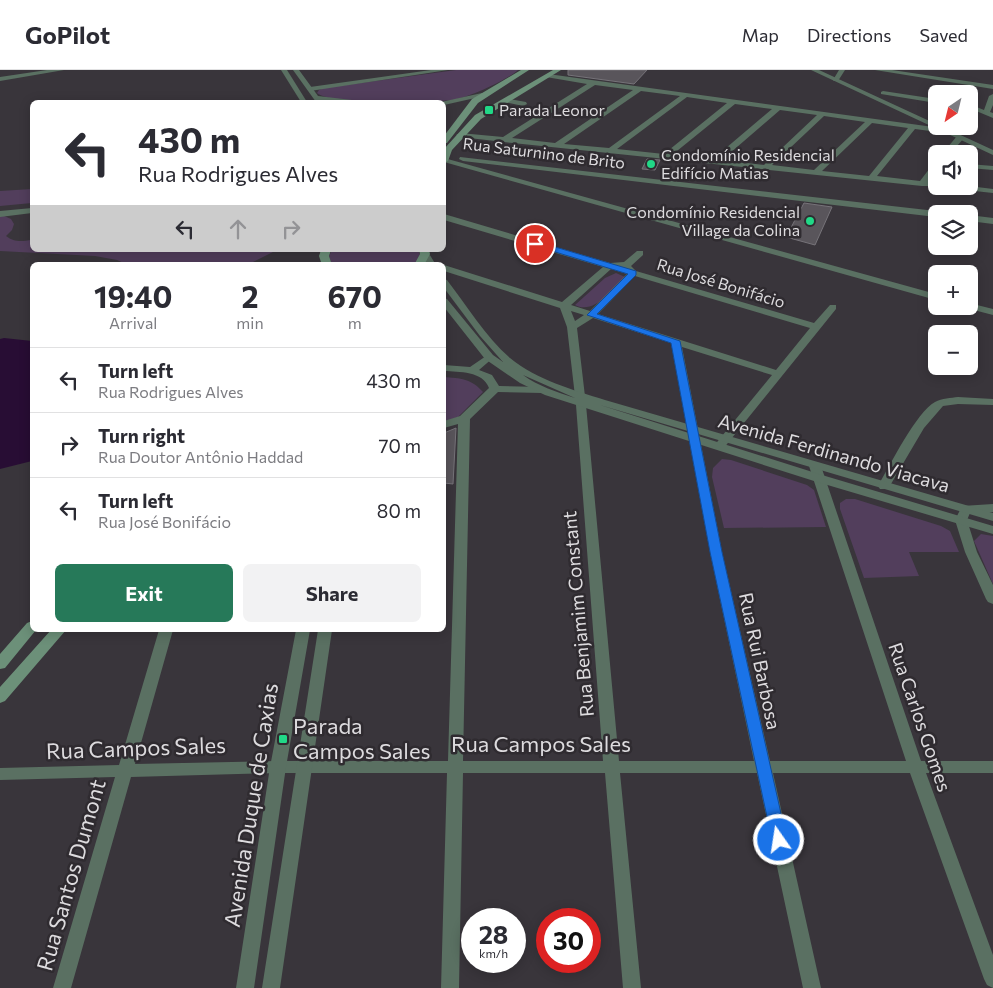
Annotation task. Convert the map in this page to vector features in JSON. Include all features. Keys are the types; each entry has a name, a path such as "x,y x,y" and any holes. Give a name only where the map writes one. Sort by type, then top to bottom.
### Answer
{"main road":[{"path":"446,156 448,149 478,117 558,70"},
{"path":"446,138 467,109 482,95 522,71"},
{"path":"506,81 506,84 487,96 487,98 497,100 511,93 524,90"},
{"path":"0,664 30,628"},
{"path":"1,698 57,632"}],"street":[{"path":"0,79 61,70"},
{"path":"284,70 303,100"},
{"path":"296,70 318,100"},
{"path":"310,89 445,70"},
{"path":"814,70 839,74 928,114"},
{"path":"832,70 928,123"},
{"path":"878,70 993,87"},
{"path":"548,76 928,128"},
{"path":"504,140 593,83"},
{"path":"557,145 639,89"},
{"path":"883,93 928,100"},
{"path":"446,103 482,95"},
{"path":"610,151 686,95"},
{"path":"989,112 993,96"},
{"path":"905,104 904,100 914,98"},
{"path":"507,100 523,104"},
{"path":"665,157 734,101"},
{"path":"715,162 779,107"},
{"path":"766,167 824,113"},
{"path":"816,172 871,120"},
{"path":"871,178 914,126 922,124 924,121"},
{"path":"460,135 928,184"},
{"path":"954,135 993,153"},
{"path":"973,135 993,144"},
{"path":"954,145 960,138"},
{"path":"446,159 473,164 928,295"},
{"name":"Rua Saturnino de Brito","path":"473,164 928,213"},
{"path":"978,167 993,168"},
{"path":"922,184 928,176"},
{"path":"978,189 993,191"},
{"path":"0,209 30,206"},
{"path":"0,214 30,210"},
{"name":"Rua José Bonifácio","path":"446,218 816,327"},
{"path":"978,219 993,221"},
{"path":"564,306 609,266 627,265 640,253"},
{"path":"572,326 591,315 634,273 627,265"},
{"path":"446,269 780,374"},
{"name":"Avenida Ferdinando Viacava","path":"446,285 497,350 509,361 580,400"},
{"name":"Avenida Ferdinando Viacava","path":"446,303 489,357 504,370 542,390 963,515 993,518"},
{"name":"Rua Benjamim Constant","path":"564,306 572,326 580,400 632,988"},
{"path":"723,443 832,307"},
{"path":"978,308 993,312"},
{"name":"Rua Rui Barbosa","path":"676,341 716,552 812,988"},
{"path":"472,371 489,357"},
{"path":"446,368 472,371 489,379 494,384 494,389"},
{"path":"446,424 464,418 494,389 542,390"},
{"path":"884,486 925,420 938,404 950,402 993,402"},
{"path":"450,988 464,418"},
{"name":"Avenida Ferdinando Viacava","path":"816,472 884,486 963,515 993,530"},
{"name":"Rua Carlos Gomes","path":"816,472 916,768 993,980"},
{"path":"993,508 963,515 971,552 993,599"},
{"name":"Rua Santos Dumont","path":"62,988 165,632"},
{"name":"Avenida Duque de Caxias","path":"245,988 278,767 302,632"},
{"path":"272,988 326,632"},
{"name":"Rua Campos Sales","path":"0,774 278,767 993,767"}],"shaded area":[{"path":"456,70 518,70 498,83 480,91 446,101 342,100 317,93 324,88"},
{"path":"30,189 30,203 0,206 0,191"},
{"path":"0,216 11,219 14,224 12,230 6,236 16,241 30,240 30,252 273,252 253,262 121,262 95,256 0,251"},
{"path":"331,252 419,252 420,254 417,262 331,262 329,256"},
{"path":"616,273 625,277 603,300 589,307 575,305 605,278"},
{"path":"0,339 30,341 30,462 0,469"},
{"path":"446,377 465,380 475,384 483,392 458,417 446,421"},
{"path":"722,459 731,460 807,485 814,490 826,527 724,528 712,477 713,468"},
{"path":"846,499 855,499 941,526 950,531 959,552 909,552 919,576 864,578 840,509 840,503"},
{"path":"981,534 993,536 993,584 974,541"}],"building":[{"path":"568,70 647,70 634,84 568,75"},
{"name":"Condomínio Residencial Edifício Matias","path":"647,159 660,160 655,170 642,169"},
{"name":"Condomínio Residencial Village da Colina","path":"804,203 832,207 815,245 786,237"},
{"path":"456,428 453,484 446,483 446,432"}],"place":[{"name":"Parada Leonor","path":"489,110"},
{"name":"Condomínio Residencial Edifício Matias","path":"651,164"},
{"name":"Condomínio Residencial Village da Colina","path":"810,221"},
{"name":"Parada Campos Sales","path":"283,739"}],"route":[{"path":"535,244 634,273 591,315 676,341 716,552 779,840"}]}
